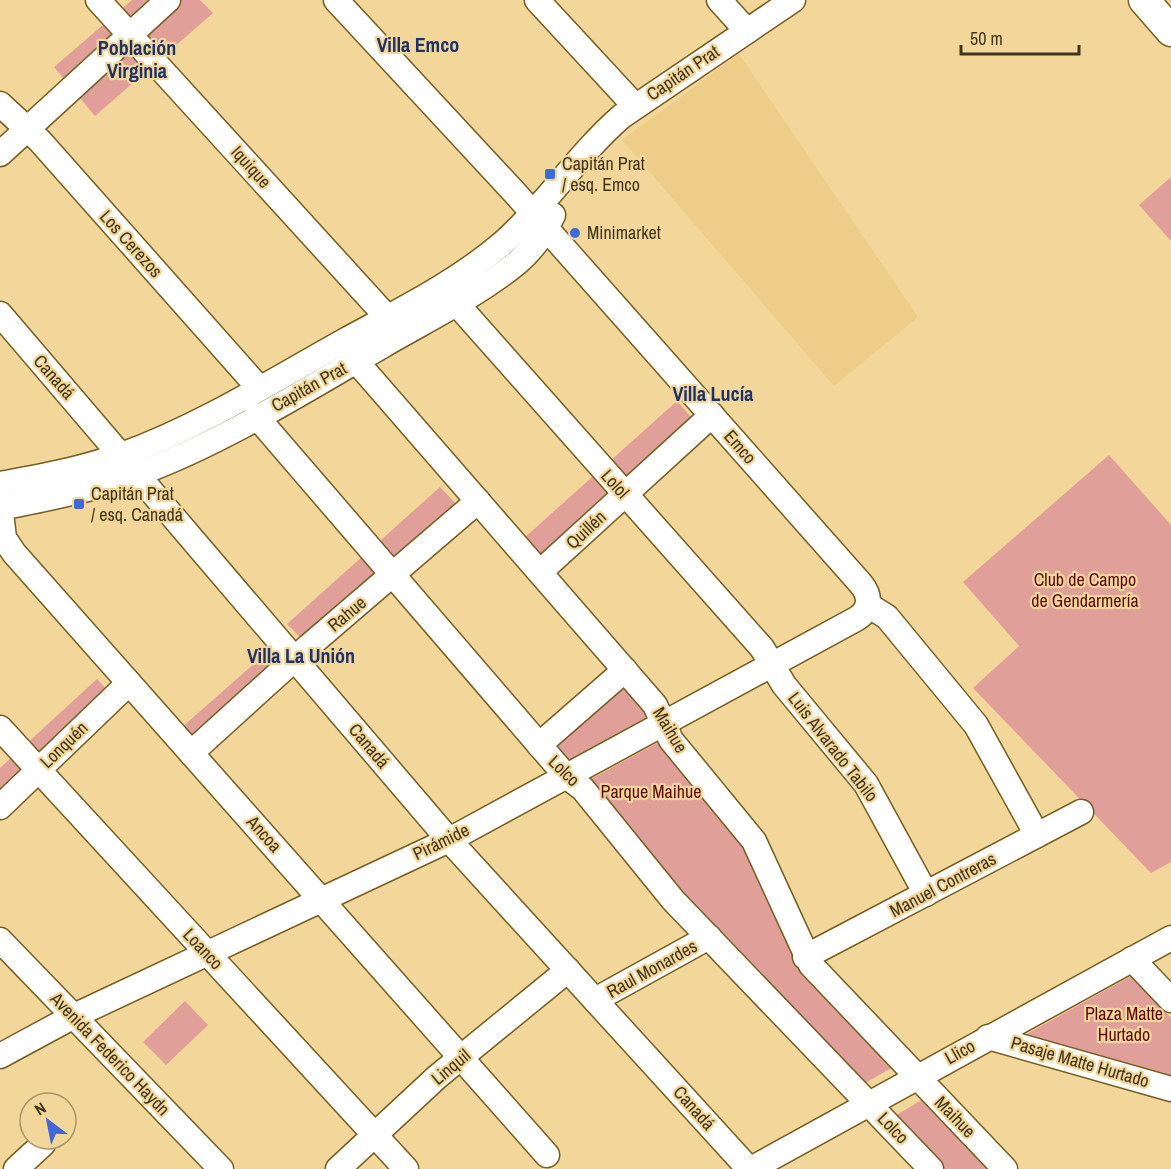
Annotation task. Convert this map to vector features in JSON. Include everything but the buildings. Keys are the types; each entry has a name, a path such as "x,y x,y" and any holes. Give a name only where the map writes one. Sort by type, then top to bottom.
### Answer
{"main road":[{"path":"1144,0 1171,31"}],"street":[{"name":"Iquique","path":"98,0 395,325"},
{"path":"0,154 168,0"},
{"name":"Emco","path":"336,0 539,221 861,584 866,591 868,605 887,617 976,725 1037,835"},
{"path":"537,0 635,106"},
{"path":"719,0 747,31"},
{"name":"Capitán Prat","path":"0,484 73,469 121,455 395,325 456,303 518,262 559,185 598,138 635,106 793,0"},
{"name":"Los Cerezos","path":"0,104 40,141 259,388"},
{"name":"Capitán Prat","path":"0,507 91,488 136,474 186,453 256,416 356,361 395,325 488,255 539,221"},
{"name":"Lolol","path":"456,303 762,648 772,665"},
{"name":"Canadá","path":"0,314 449,840 750,1169"},
{"name":"Maihue","path":"356,361 656,705 671,740 754,841 806,957 1005,1169"},
{"name":"Lolco","path":"256,416 566,776 583,789 673,900 932,1169"},
{"name":"Quillén","path":"540,572 712,416"},
{"name":"Rahue","path":"191,753 478,501"},
{"name":"Ancoa","path":"0,507 2,529 10,548 547,1155"},
{"name":"Pirámide","path":"0,1056 74,1016 449,840 862,616 868,605"},
{"name":"Luis Alvarado Tabilo","path":"772,665 784,685 866,784 926,894"},
{"path":"539,745 625,669"},
{"name":"Lonquén","path":"0,807 129,683"},
{"name":"Loanco","path":"0,728 406,1169"},
{"name":"Manuel Contreras","path":"806,957 1081,812"},
{"name":"Raul Monardes","path":"595,1000 709,937"},
{"name":"Llico","path":"750,1169 1171,938"},
{"name":"Avenida Federico Haydn","path":"0,940 221,1169"},
{"path":"1132,959 1171,1000"},
{"name":"Linquil","path":"338,1169 460,1058 568,970"},
{"name":"Pasaje Matte Hurtado","path":"988,1037 1171,1089"},
{"path":"15,1169 35,1151"},
{"path":"0,1159 9,1169"}],"shaded area":[{"path":"739,54 918,317 834,386 622,140"}],"green space":[{"path":"132,0 200,0 213,13 95,116 54,67"},
{"path":"1171,177 1171,241 1139,205"},
{"path":"677,401 697,424 543,561 523,539"},
{"name":"Club de Campo de Gendarmería","path":"1109,455 1171,525 1171,862 1151,873 973,688 1019,646 963,582"},
{"path":"440,487 461,509 304,641 287,624"},
{"path":"264,655 278,670 194,744 181,728"},
{"path":"97,679 110,693 0,799 0,768"},
{"name":"Parque Maihue","path":"627,684 654,718 563,766 549,750"},
{"name":"Parque Maihue","path":"659,742 750,854 799,961 900,1063 862,1085 716,932 591,779"},
{"name":"Plaza Matte Hurtado","path":"1131,976 1171,1018 1171,1078 1025,1035"},
{"path":"185,1001 208,1025 166,1065 143,1042"},
{"path":"930,1095 1001,1169 942,1169 893,1117"}],"place":[{"name":"Capitán Prat / esq. Emco","path":"550,174"},
{"name":"Minimarket","path":"575,233"},
{"name":"Capitán Prat / esq. Canadá","path":"79,504"}],"district":[{"name":"Villa Emco","path":"418,45"},
{"name":"Población Virginia","path":"137,60"},
{"name":"Villa Lucía","path":"713,394"},
{"name":"Villa La Unión","path":"301,656"}]}
